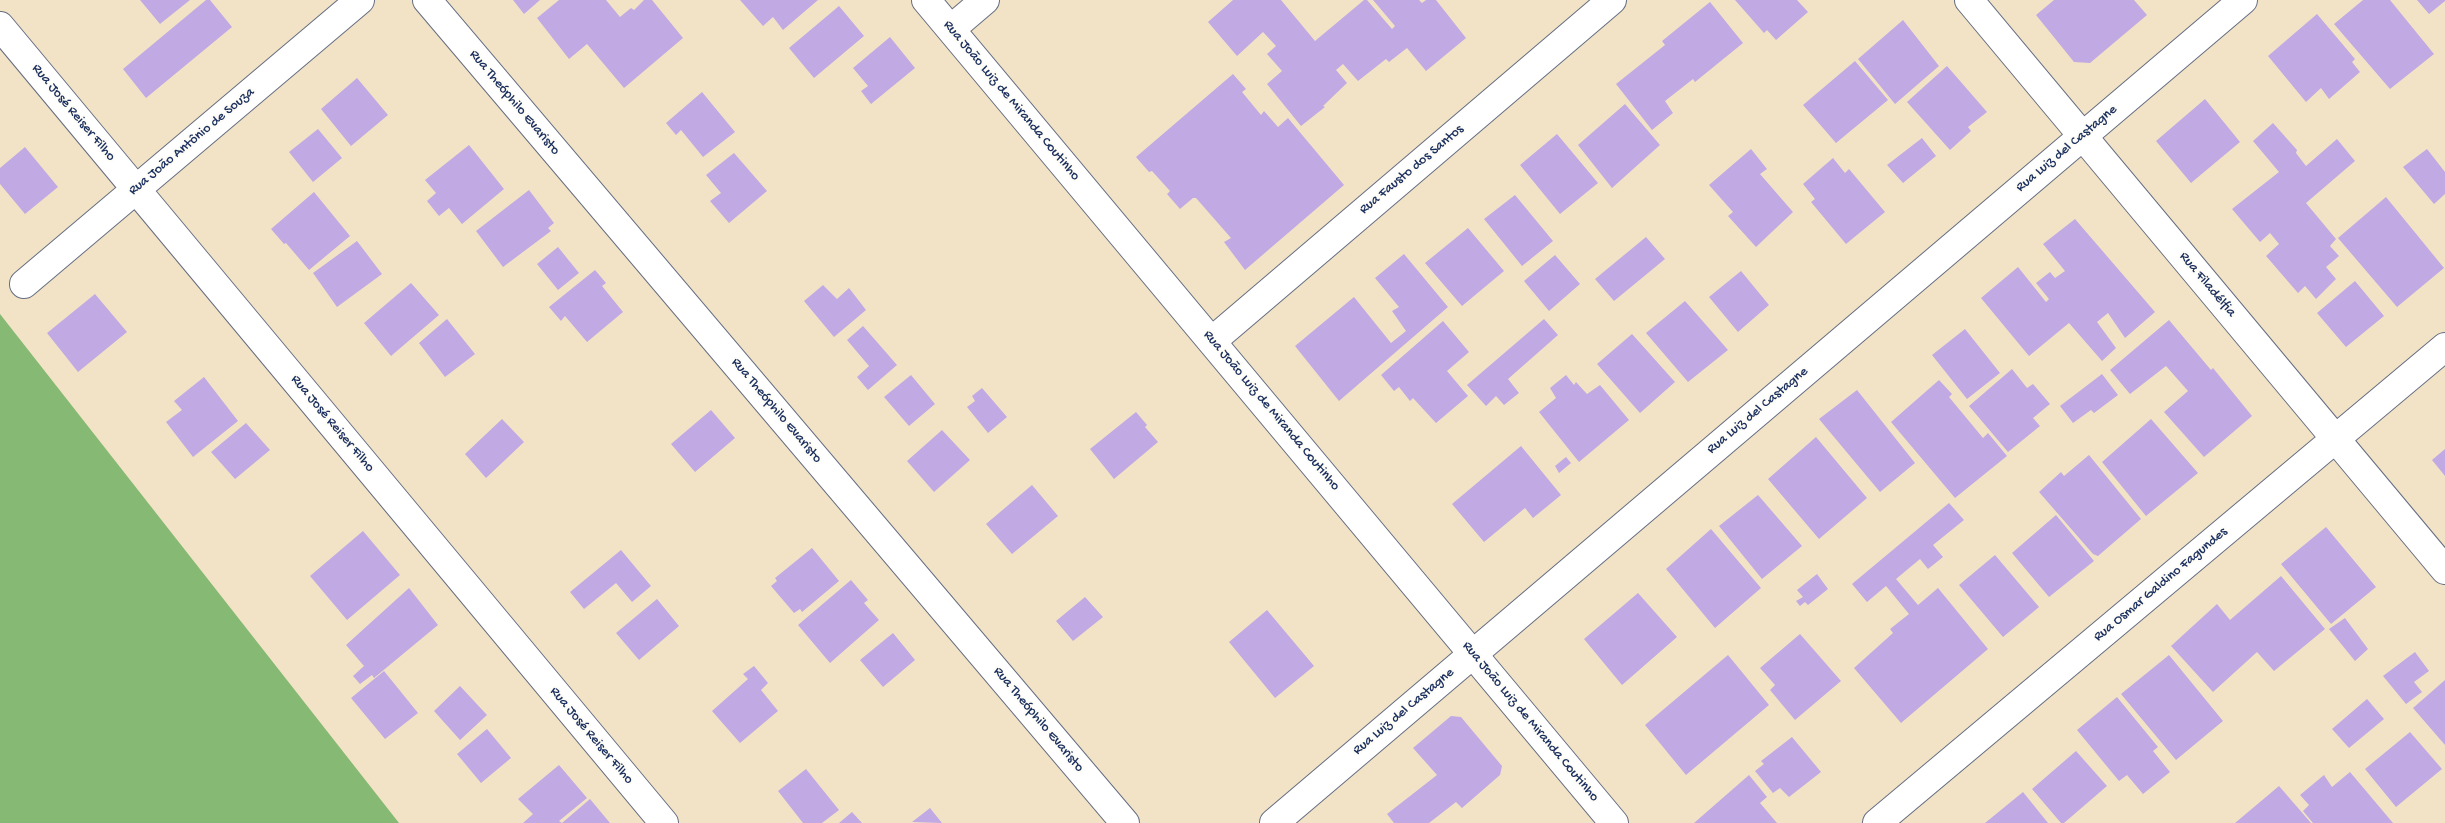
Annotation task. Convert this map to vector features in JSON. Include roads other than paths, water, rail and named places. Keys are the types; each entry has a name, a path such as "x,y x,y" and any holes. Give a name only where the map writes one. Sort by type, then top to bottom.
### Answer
{"street":[{"name":"Rua João Antônio de Souza","path":"24,284 360,0"},
{"name":"Rua Theóphilo Evaristo","path":"427,0 1125,823"},
{"name":"Rua João Luiz de Miranda Coutinho","path":"926,0 1614,823"},
{"path":"951,29 985,0"},
{"name":"Rua Fausto dos Santos","path":"1212,341 1612,0"},
{"name":"Rua Filadélfia","path":"1969,0 2445,570"},
{"name":"Rua Luiz del Castagne","path":"1274,823 2243,0"},
{"name":"Rua José Reiser Filho","path":"0,26 664,823"},
{"name":"Rua Osmar Galdino Fagundes","path":"1877,823 2445,346"}]}
